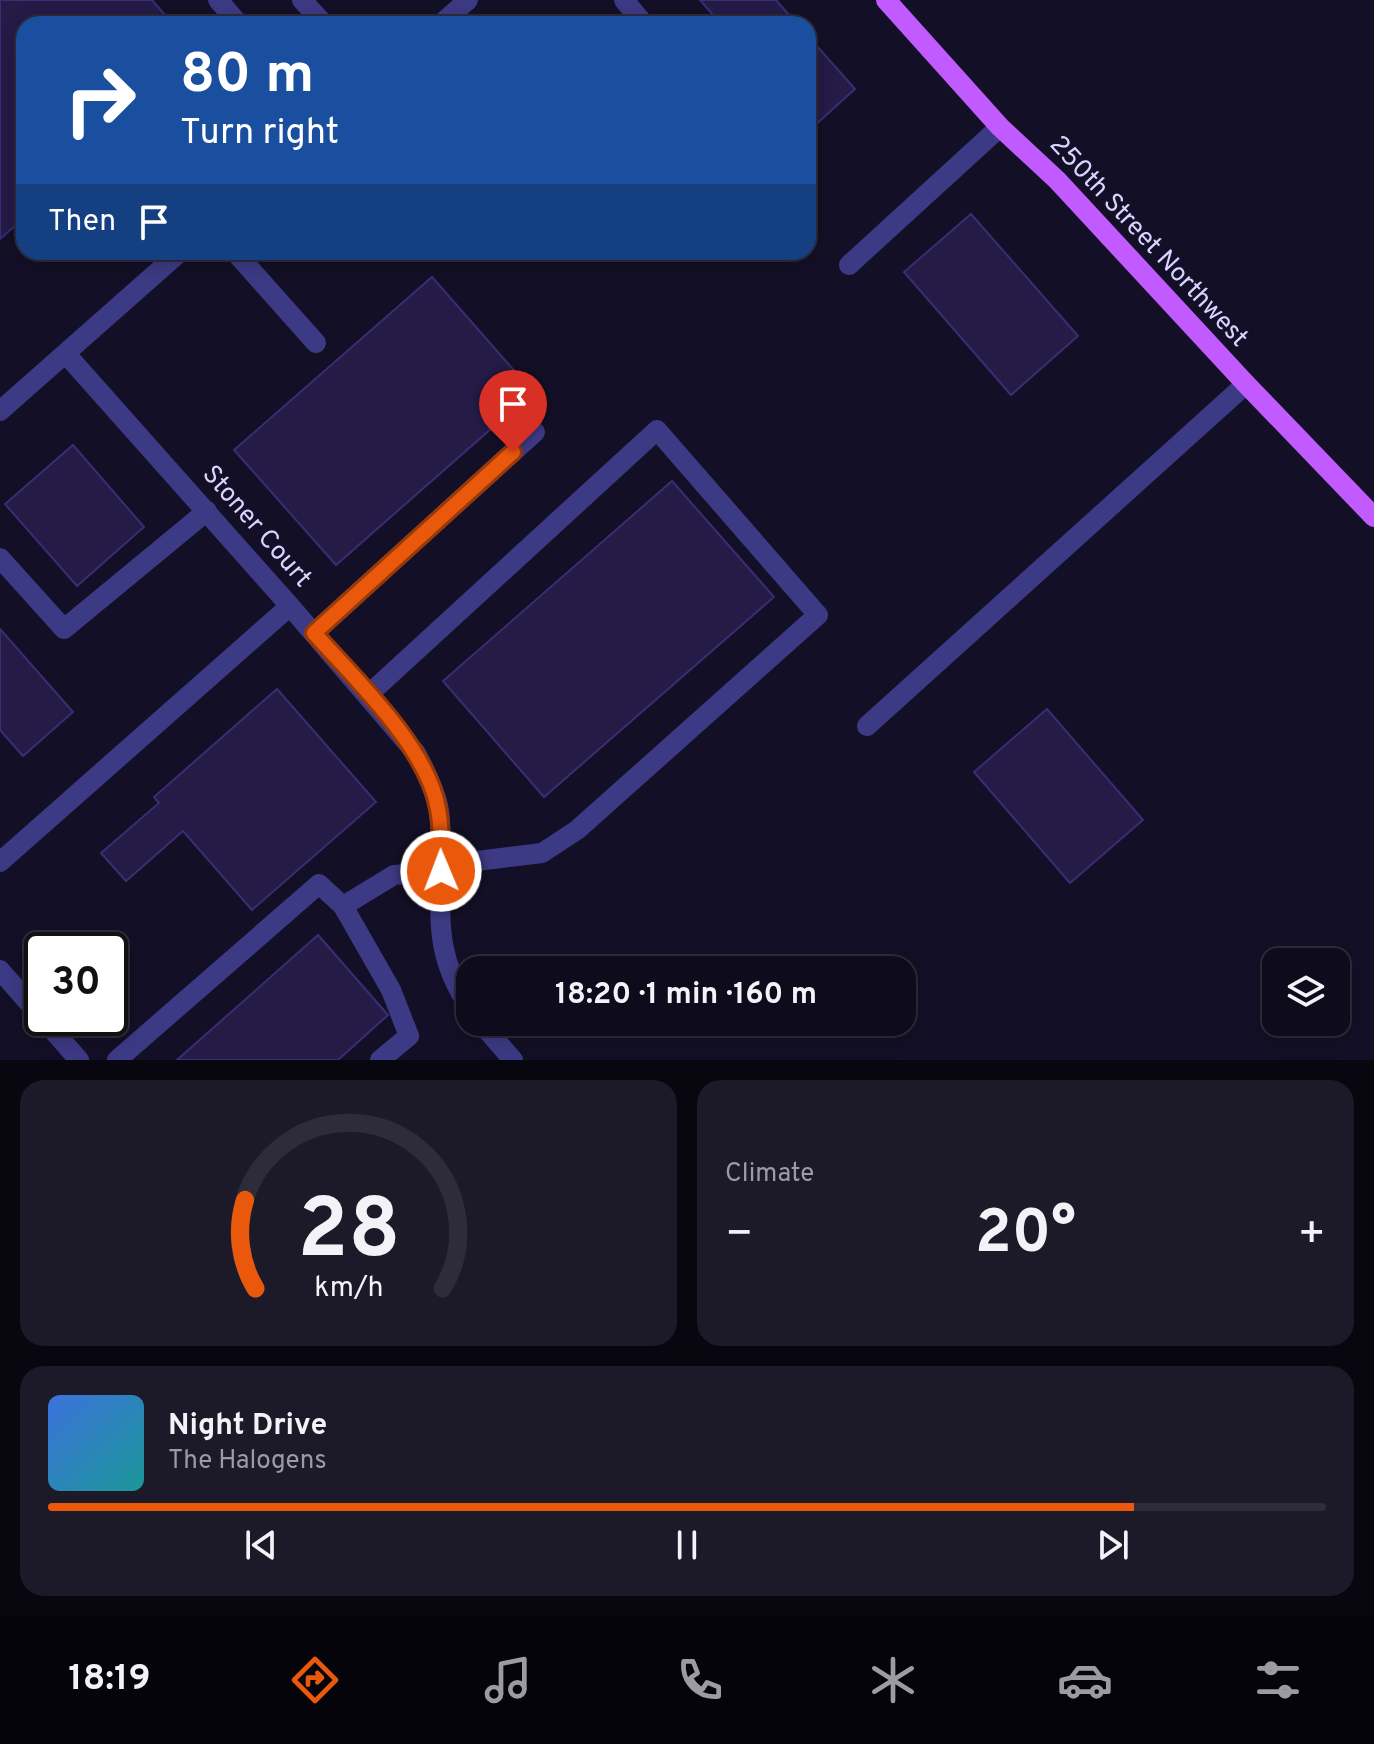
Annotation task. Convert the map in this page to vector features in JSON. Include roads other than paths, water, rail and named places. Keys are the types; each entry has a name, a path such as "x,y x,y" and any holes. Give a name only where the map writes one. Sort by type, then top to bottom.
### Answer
{"main road":[{"name":"250th Street Northwest","path":"886,0 1000,127 1057,180 1374,517"}],"street":[{"path":"218,0 232,16"},
{"path":"450,16 468,0"},
{"path":"624,0 637,16"},
{"path":"849,265 1000,127"},
{"path":"0,411 171,260"},
{"path":"242,260 316,343"},
{"name":"Stoner Court","path":"66,354 207,511 416,753 430,781 438,807 441,941 456,987"},
{"path":"867,726 1246,384"},
{"path":"343,906 394,875 441,871 477,861 542,853 577,830 818,615 657,430 368,695"},
{"path":"314,633 535,432"},
{"path":"0,558 64,629 207,511"},
{"path":"0,862 290,606"},
{"path":"117,1060 319,884 343,906 391,990 409,1036 380,1060"},
{"path":"0,970 79,1060"},
{"path":"492,1036 513,1060"}]}
